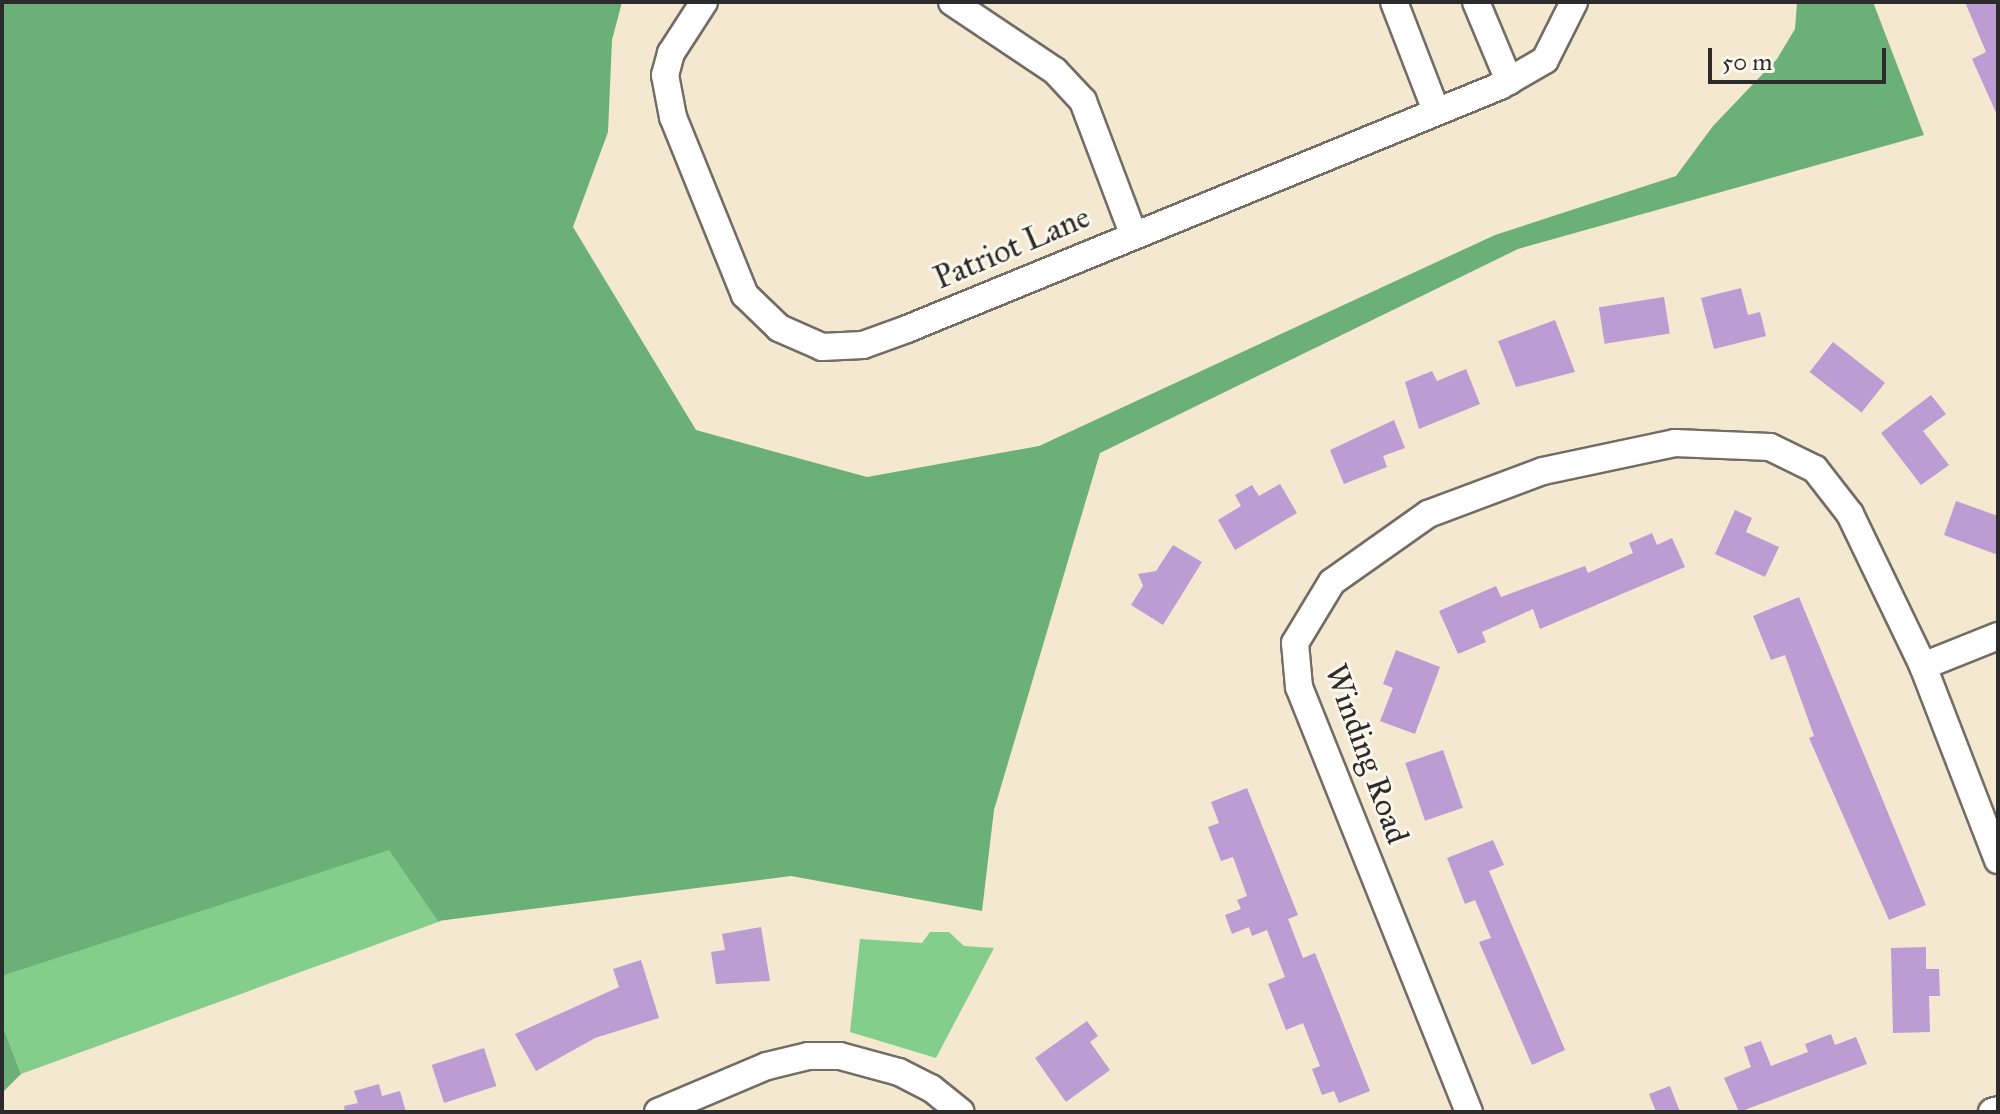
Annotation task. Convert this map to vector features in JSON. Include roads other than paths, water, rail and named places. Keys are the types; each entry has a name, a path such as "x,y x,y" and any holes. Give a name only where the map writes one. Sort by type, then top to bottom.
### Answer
{"street":[{"name":"Patriot Lane","path":"704,2 671,53 665,75 673,117 745,295 779,328 822,347 863,345 1509,81 1545,60 1574,2"},
{"path":"952,2 1055,71 1083,101 1133,233"},
{"path":"1394,2 1436,111"},
{"path":"1476,2 1509,81"},
{"name":"Winding Road","path":"1469,1112 1299,687 1295,643 1332,582 1428,514 1543,471 1675,443 1737,442 1794,457 1815,469 1834,490 1923,666 1998,860"},
{"path":"1923,666 1998,636"},
{"path":"658,1112 767,1066 808,1056 840,1056 899,1072 931,1088 961,1112"},
{"path":"1992,1112 1998,1110"}]}
